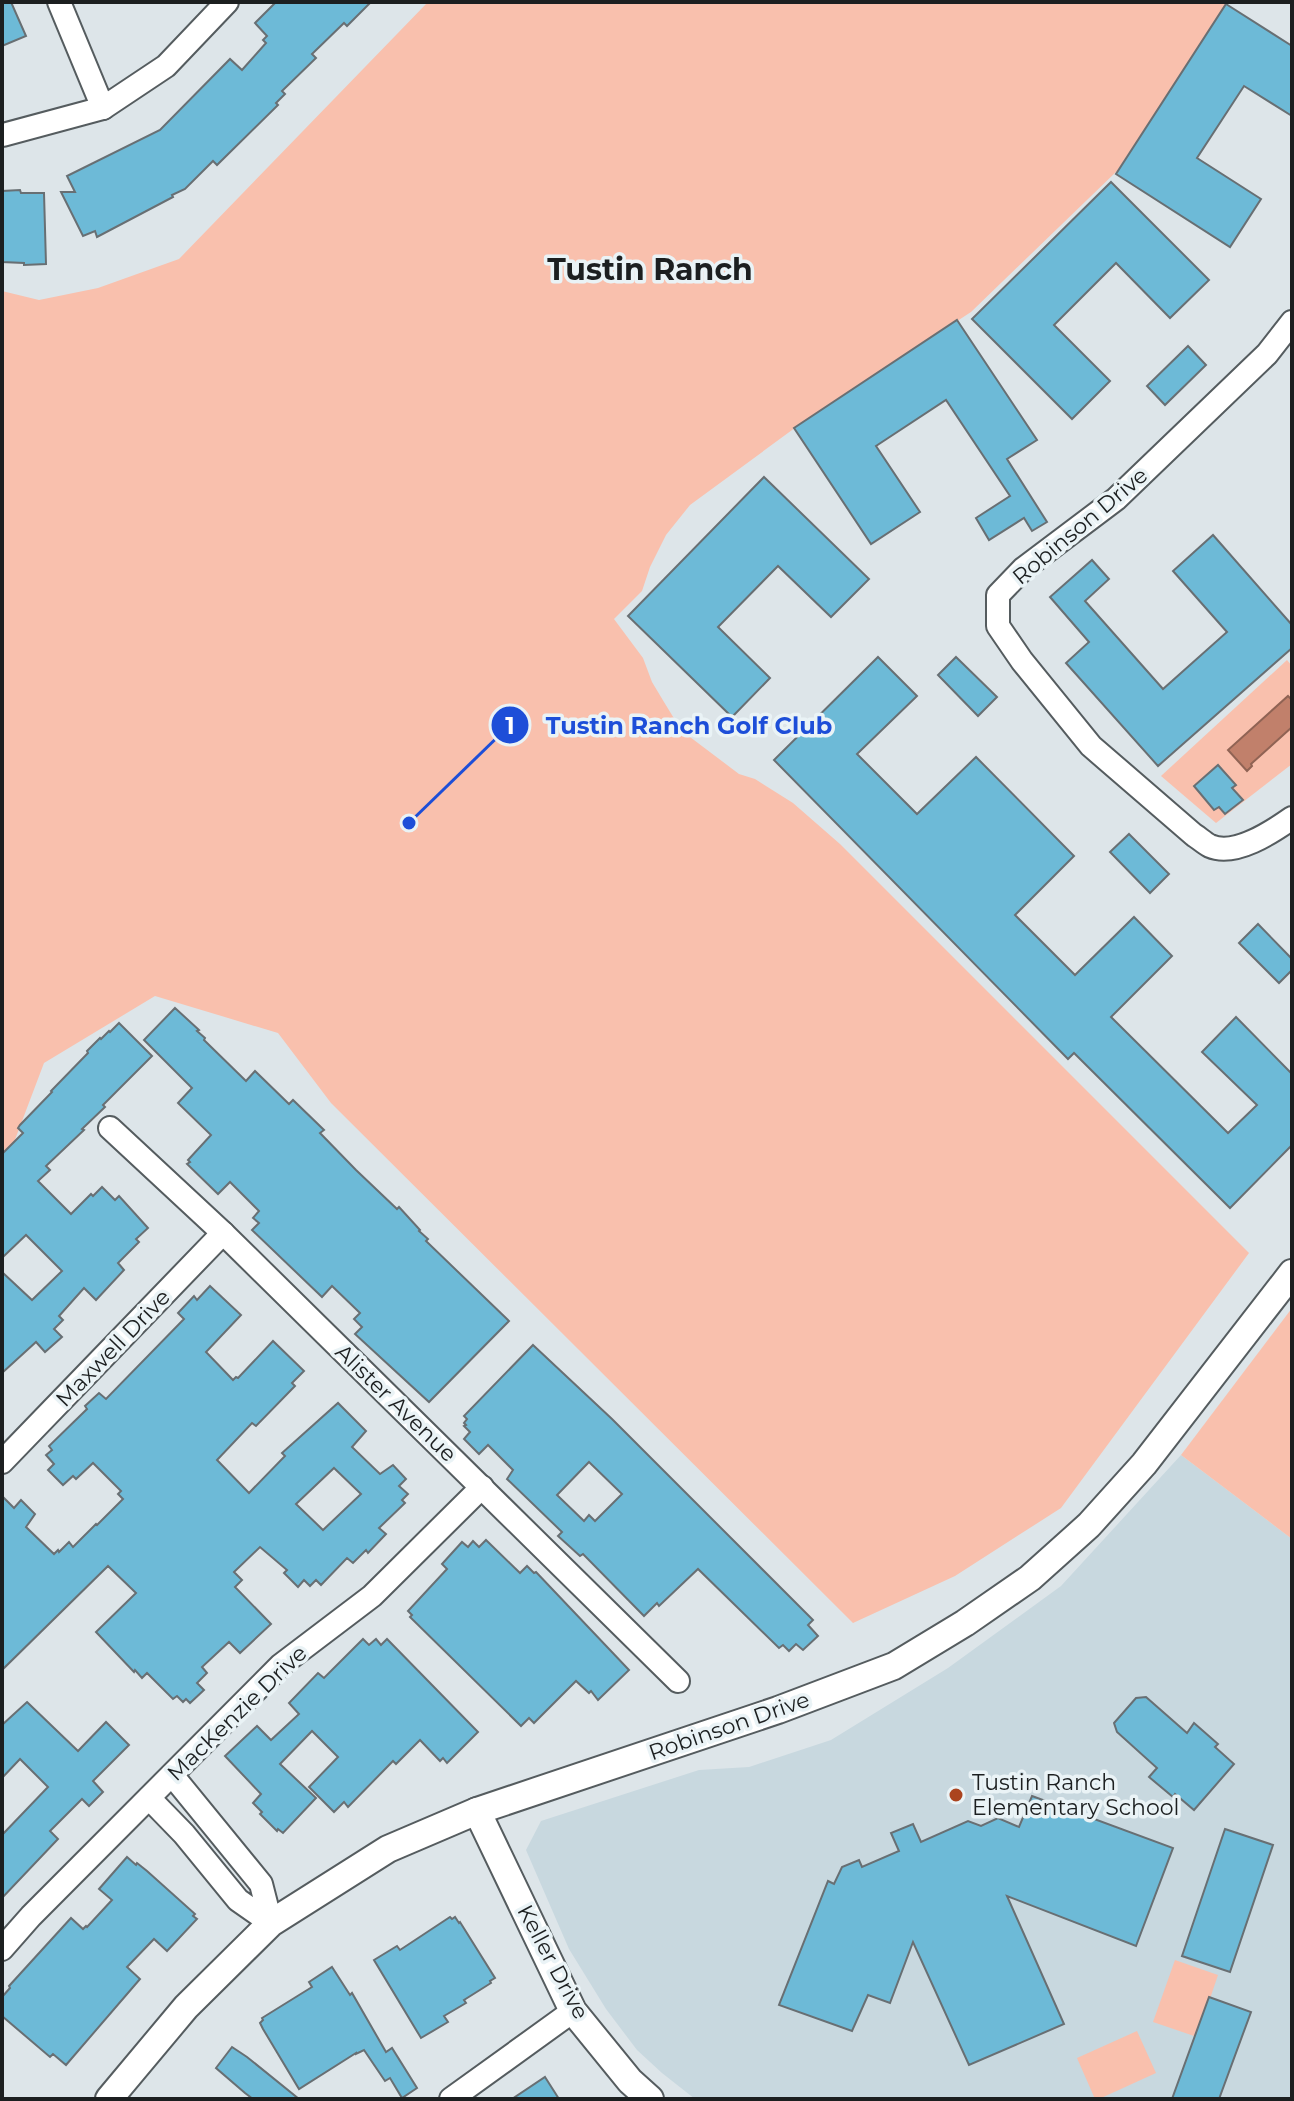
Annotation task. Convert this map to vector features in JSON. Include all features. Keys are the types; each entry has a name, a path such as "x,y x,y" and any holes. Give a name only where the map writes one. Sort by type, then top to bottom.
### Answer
{"street":[{"path":"59,2 103,108"},
{"path":"3,135 103,108 166,66 227,2"},
{"name":"Robinson Drive","path":"1292,322 1267,354 1127,489 1023,569 998,595 998,626 1082,735 1194,835 1212,847 1237,848 1272,832 1292,818"},
{"name":"Alister Avenue","path":"110,1128 223,1233 678,1681"},
{"name":"Maxwell Drive","path":"2,1462 223,1233"},
{"name":"Robinson Drive","path":"109,2099 186,2007 271,1923 388,1849 477,1811 778,1710 894,1666 965,1623 1030,1578 1089,1525 1144,1464 1292,1273"},
{"name":"MacKenzie Drive","path":"2,1949 31,1916 281,1665 372,1596 482,1487"},
{"path":"172,1775 261,1884 271,1923"},
{"path":"149,1798 184,1834 238,1900 271,1923"},
{"name":"Keller Drive","path":"477,1811 573,2011 630,2081 650,2099"},
{"path":"451,2099 573,2011"}],"shaded area":[{"path":"428,2 1228,2 1117,171 971,312 803,422 690,505 666,535 642,591 614,619 643,658 652,682 675,720 690,737 739,774 755,779 793,803 840,844 1249,1253 1061,1508 955,1576 853,1623 331,1103 278,1033 155,996 44,1063 2,1174 2,291 39,300 98,288 179,259"},
{"path":"1287,660 1292,666 1292,764 1216,823 1161,776"},
{"path":"1288,696 1292,700 1292,727 1247,771 1228,750"},
{"path":"1292,1308 1292,1539 1181,1455"},
{"name":"Tustin Ranch Elementary School","path":"1181,1455 1292,1539 1292,2099 695,2099 662,2073 637,2050 606,2009 569,1949 526,1850 541,1821 699,1770 749,1767 831,1740 948,1668 1061,1586"},
{"path":"1175,1960 1218,1975 1197,2037 1153,2022"},
{"path":"1137,2031 1156,2073 1095,2099 1077,2058"}],"building":[{"path":"2,2 11,2 26,36 2,46"},
{"path":"276,2 371,2 312,54 316,58 282,91 285,94 276,103 278,105 217,165 213,161 173,197 97,237 95,231 83,236 61,192 75,192 67,176 160,130 230,59 242,70 266,43 263,40 267,36 255,23"},
{"path":"1226,4 1292,46 1292,116 1244,86 1197,158 1261,199 1230,247 1116,174"},
{"path":"1111,182 1209,280 1170,318 1116,263 1054,325 1110,381 1072,419 972,319"},
{"path":"20,190 21,193 44,193 46,264 2,262 2,191"},
{"path":"957,320 1037,440 1007,459 1047,522 1032,531 1024,518 989,540 976,518 1010,496 946,400 876,446 920,512 871,544 794,428"},
{"path":"1188,346 1206,365 1165,405 1147,386"},
{"path":"764,477 869,579 831,617 778,566 718,627 770,678 732,717 628,616"},
{"path":"1213,535 1292,625 1292,648 1158,766 1066,663 1089,642 1050,597 1092,560 1109,579 1085,601 1163,689 1227,632 1173,571"},
{"path":"878,657 917,696 857,754 917,814 976,757 1074,856 1015,915 1075,975 1134,917 1172,956 1111,1017 1228,1133 1257,1105 1202,1052 1236,1017 1292,1074 1292,1145 1230,1208 1074,1053 1068,1059 774,760"},
{"path":"956,657 997,697 978,716 938,675"},
{"path":"1218,765 1236,785 1232,788 1243,800 1225,814 1219,807 1214,810 1194,786"},
{"path":"1129,834 1169,874 1150,893 1110,852"},
{"path":"1258,924 1292,959 1292,970 1279,983 1239,943"},
{"path":"175,1008 246,1081 255,1071 289,1104 293,1100 324,1130 320,1133 356,1170 397,1209 399,1207 428,1239 426,1241 509,1321 429,1402 355,1334 362,1327 354,1319 360,1313 332,1286 322,1297 252,1230 259,1223 253,1218 259,1211 230,1182 218,1194 187,1164 211,1135 178,1103 192,1088 144,1040"},
{"path":"119,1023 152,1056 46,1166 50,1170 38,1181 71,1214 102,1187 115,1200 119,1196 148,1228 118,1263 124,1270 96,1300 84,1288 59,1316 63,1320 54,1329 62,1337 45,1352 36,1342 2,1373 2,1272 32,1300 62,1271 26,1235 2,1258 2,1154 23,1133 18,1128 20,1125 87,1051"},
{"path":"210,1286 241,1315 206,1352 233,1380 273,1341 304,1371 292,1383 295,1386 256,1426 252,1423 217,1460 249,1493 285,1456 282,1453 338,1403 366,1431 352,1447 380,1474 393,1465 406,1479 399,1486 408,1494 402,1500 405,1503 379,1528 386,1534 368,1553 366,1550 353,1563 347,1558 321,1585 316,1580 310,1586 304,1580 298,1587 284,1573 287,1570 260,1547 234,1572 242,1580 235,1587 271,1624 240,1653 229,1642 202,1667 207,1673 197,1683 204,1690 190,1703 186,1699 183,1702 177,1696 173,1699 147,1673 142,1678 134,1672 96,1632 136,1593 108,1566 2,1670 2,1496 14,1508 21,1500 35,1514 26,1527 54,1554 69,1542 73,1547 123,1499 118,1494 121,1491 93,1463 76,1479 73,1476 63,1485 48,1470 54,1464 46,1455 52,1450 49,1446 99,1393 106,1399 184,1319 178,1313 194,1296 197,1300","holes":["334,1468 361,1494 323,1530 296,1504"]},
{"path":"533,1345 612,1419 813,1620 808,1625 818,1636 803,1650 796,1644 789,1651 783,1645 779,1648 698,1569 644,1616 583,1554 580,1556 558,1536 562,1532 507,1479 513,1470 488,1445 479,1454 464,1439 470,1432 464,1426 467,1419 464,1416","holes":["589,1462 622,1494 595,1521 589,1515 584,1521 557,1495"]},
{"path":"486,1540 520,1573 527,1566 536,1572 629,1670 598,1700 576,1681 534,1723 529,1718 521,1726 410,1617 412,1615 408,1611 447,1569 442,1564 462,1542 468,1547 473,1541 479,1547"},
{"path":"363,1639 369,1645 376,1639 381,1645 387,1639 478,1732 447,1763 443,1758 440,1761 420,1740 396,1764 393,1761 348,1807 344,1802 334,1812 309,1787 338,1757 312,1731 280,1764 316,1798 283,1833 277,1831 253,1803 261,1794 225,1756 257,1726 271,1740 299,1714 289,1703 318,1673 324,1678"},
{"path":"1146,1697 1187,1733 1194,1723 1218,1744 1215,1747 1234,1764 1194,1810 1149,1777 1157,1768 1117,1732 1114,1723 1136,1698"},
{"path":"27,1702 78,1751 106,1722 129,1745 93,1781 103,1792 89,1806 82,1799 50,1831 58,1839 2,1898 2,1835 48,1787 20,1759 2,1778 2,1725"},
{"name":"Tustin Ranch Elementary School","path":"1032,1796 1173,1848 1136,1946 1007,1896 1064,2024 969,2065 913,1942 890,2003 868,1995 852,2031 779,2005 828,1881 834,1884 842,1867 859,1860 862,1867 899,1851 891,1833 913,1824 921,1842 968,1821 981,1826 998,1818 1019,1827"},
{"path":"1225,1829 1273,1845 1230,1972 1182,1956"},
{"path":"127,1857 147,1871 197,1919 167,1951 154,1939 127,1967 140,1979 66,2065 53,2054 50,2057 2,2016 2,1997 71,1918 83,1929 112,1900 99,1889"},
{"path":"450,1917 460,1922 495,1978 464,2000 466,2003 444,2016 448,2022 421,2038 374,1960 397,1946 400,1950"},
{"path":"332,1967 350,1995 352,1993 386,2052 392,2048 417,2088 402,2098 390,2078 385,2081 364,2050 299,2089 263,2029 260,2023 262,2018 312,1987 309,1982"},
{"path":"1209,1997 1251,2012 1219,2099 1172,2099"},
{"path":"232,2047 299,2099 253,2099 245,2093 216,2068"},
{"path":"545,2077 559,2099 512,2099"}],"place":[{"name":"Tustin Ranch Golf Club","path":"409,823"},
{"name":"Tustin Ranch Elementary School","path":"956,1795"}],"district":[{"name":"Tustin Ranch","path":"650,269"}]}
